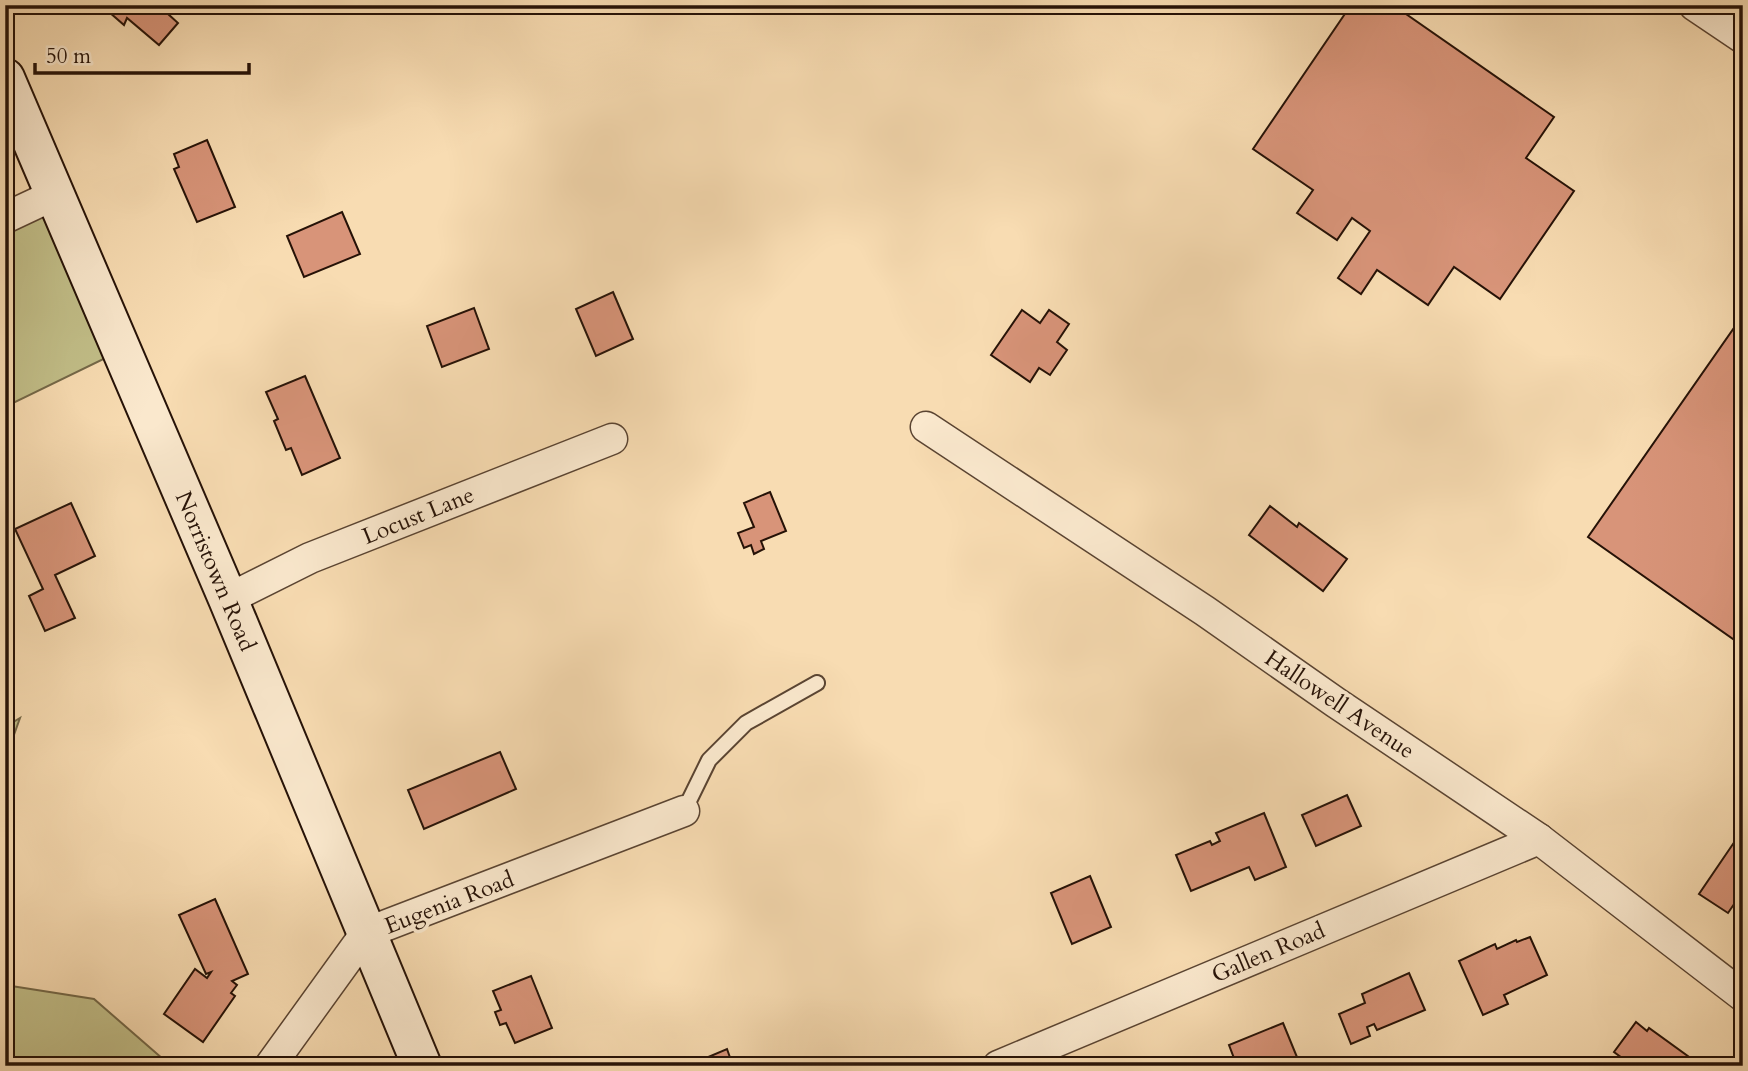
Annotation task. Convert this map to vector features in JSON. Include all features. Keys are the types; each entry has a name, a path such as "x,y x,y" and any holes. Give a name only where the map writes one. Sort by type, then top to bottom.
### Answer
{"main road":[{"name":"Norristown Road","path":"5,79 228,599 422,1066"}],"street":[{"path":"1694,5 1743,38"},
{"path":"5,218 56,194"},
{"name":"Hallowell Avenue","path":"926,427 1205,611 1539,839 1743,996"},
{"name":"Locust Lane","path":"228,599 310,558 612,439"},
{"name":"Eugenia Road","path":"270,1066 366,933 684,811"},
{"name":"Gallen Road","path":"998,1066 1539,839"}],"lane":[{"path":"684,811 709,760 746,723 817,683"}],"shaded area":[{"path":"61,207 122,350 5,407 5,229"},
{"path":"20,718 5,760 5,727"},
{"path":"5,985 94,999 171,1066 5,1066"}],"building":[{"path":"101,5 173,5 167,13 178,23 159,45 127,18 124,25"},
{"path":"1351,5 1393,5 1554,117 1526,158 1574,191 1500,299 1454,267 1428,305 1377,270 1361,294 1338,278 1370,231 1352,218 1337,240 1297,213 1313,190 1253,149"},
{"path":"207,140 235,207 197,222 174,169 179,167 174,154"},
{"path":"342,212 360,254 304,277 287,236"},
{"path":"613,292 633,339 596,356 576,309"},
{"path":"474,308 489,349 442,367 427,326"},
{"path":"1022,310 1040,323 1049,310 1069,324 1057,342 1067,350 1050,375 1039,368 1030,382 991,355"},
{"path":"1743,315 1743,646 1588,537"},
{"path":"305,376 340,458 302,475 291,448 286,450 274,421 278,419 266,392"},
{"path":"770,492 786,531 761,541 764,549 754,554 751,545 744,548 738,533 754,527 744,503"},
{"path":"71,503 95,556 55,575 75,618 45,631 29,596 43,589 15,529"},
{"path":"1270,506 1297,527 1299,523 1347,559 1323,591 1249,535"},
{"path":"500,752 516,789 424,829 408,790"},
{"path":"1347,795 1361,826 1316,846 1302,815"},
{"path":"1264,813 1286,867 1255,880 1249,867 1191,891 1176,855 1210,841 1212,845 1220,841 1216,833"},
{"path":"1735,841 1743,846 1743,891 1728,913 1699,894"},
{"path":"1090,876 1111,927 1072,944 1051,893"},
{"path":"215,899 248,974 232,981 237,985 231,993 235,996 203,1042 164,1014 195,969 207,978 211,972 206,974 179,915"},
{"path":"1530,937 1547,975 1504,995 1508,1004 1483,1015 1459,961 1495,944 1497,949"},
{"path":"1409,973 1425,1010 1377,1030 1374,1024 1367,1027 1370,1036 1351,1044 1339,1014 1365,1003 1362,994"},
{"path":"531,976 552,1028 515,1043 506,1023 500,1025 495,1012 501,1010 493,991"},
{"path":"1636,1022 1647,1031 1649,1028 1696,1062 1693,1066 1641,1066 1632,1059 1629,1063 1614,1052"},
{"path":"1283,1023 1299,1062 1289,1066 1237,1066 1229,1045"},
{"path":"727,1049 733,1066 687,1066"}]}
